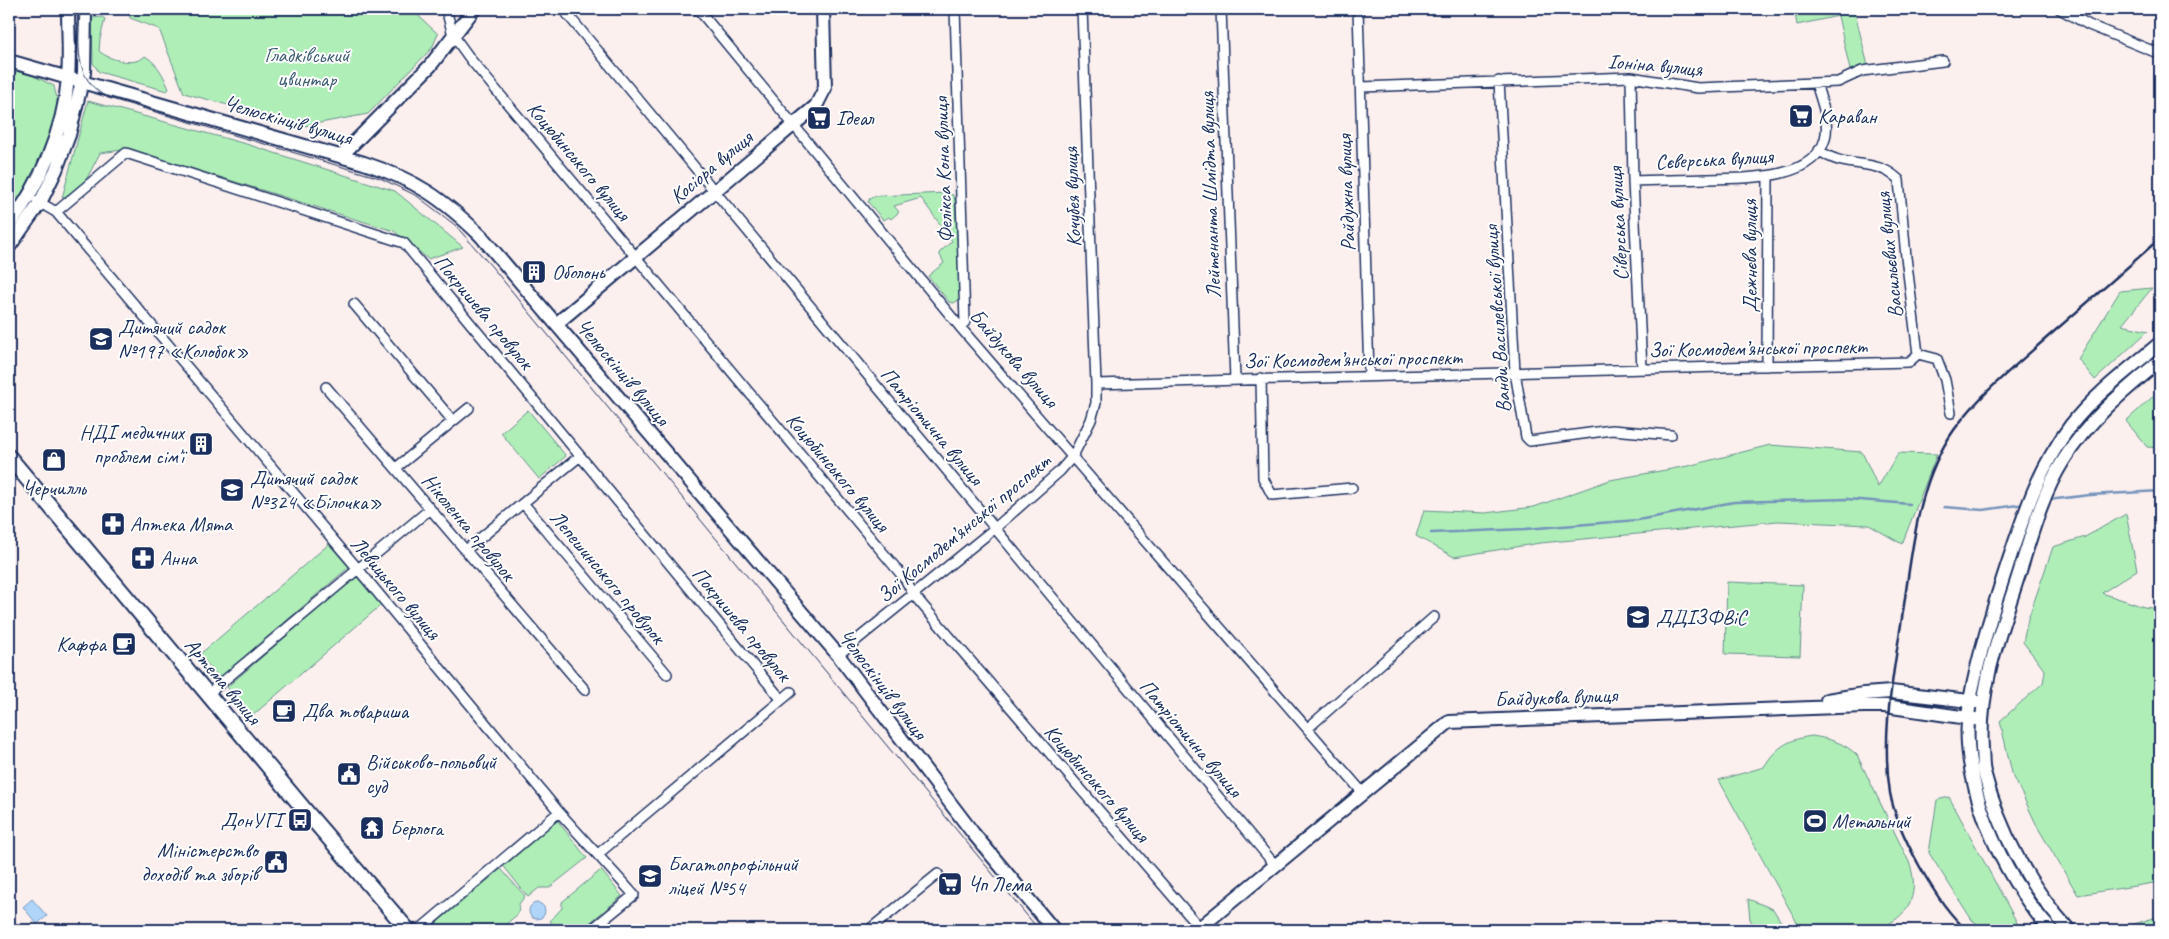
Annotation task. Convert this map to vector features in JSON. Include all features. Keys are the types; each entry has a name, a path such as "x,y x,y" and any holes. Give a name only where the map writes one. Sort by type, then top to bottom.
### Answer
{"main road":[{"path":"9,226 29,196 40,174 55,134 68,78 68,9"},
{"path":"9,247 40,203 64,152 83,83 85,9"},
{"path":"341,156 430,66 474,9"},
{"name":"Косіора вулиця","path":"556,324 816,106 825,88 822,9"},
{"name":"Челюскінців вулиця","path":"9,61 392,172 440,198 481,236 838,656 973,833 1054,930"},
{"path":"2051,930 2023,894 2005,864 1990,832 1972,772 1970,701 1991,618 2028,503 2039,476 2057,446 2091,402 2160,343"},
{"path":"2069,930 2039,894 2017,858 2003,827 1984,771 1982,720 1989,670 2040,508 2063,461 2082,434 2102,412 2160,361"},
{"name":"Артема вулиця","path":"9,457 308,815 408,930"},
{"path":"1775,708 1864,694 1891,692 1984,702"},
{"path":"1775,708 1885,706 1982,720"},
{"name":"Байдукова вулиця","path":"1199,929 1449,722 1775,708"}],"street":[{"path":"446,9 453,35"},
{"name":"Патріотична вулиця","path":"563,9 1275,866"},
{"name":"Байдукова вулиця","path":"698,9 960,327 1363,793"},
{"name":"Фелікса Кона вулиця","path":"955,9 965,322 960,327"},
{"name":"Кочубея вулиця","path":"1082,9 1096,384"},
{"name":"Лейтенанта Шмідта вулиця","path":"1221,9 1235,379"},
{"name":"Райдужна вулиця","path":"1358,9 1368,376"},
{"path":"2060,9 2089,25 2160,54"},
{"name":"Коцюбинського вулиця","path":"453,35 471,60 905,579 913,594 1199,929"},
{"name":"Іоніна вулиця","path":"1361,87 1631,77 1698,88 1816,83 1838,82 1862,71 1943,61"},
{"name":"Сіверська вулиця","path":"1631,77 1633,181 1642,369"},
{"name":"Ванди Василевської вулиця","path":"1499,81 1515,372 1523,430 1526,437 1530,441 1612,430 1671,435"},
{"path":"1816,83 1825,112 1826,125 1825,139 1819,150"},
{"name":"Сєверська вулиця","path":"1633,181 1768,177 1795,169 1819,150"},
{"name":"Васильєвих вулиця","path":"1819,150 1829,158 1841,162 1874,165 1890,171 1899,180 1918,354"},
{"name":"Покришева провулок","path":"56,212 126,153 404,243 781,699"},
{"name":"Дежнєва вулиця","path":"1767,366 1768,177"},
{"name":"Левицького вулиця","path":"29,196 56,212 358,569 559,812 634,895 591,930"},
{"path":"354,304 453,421"},
{"path":"1918,354 1937,359 1945,380 1951,413"},
{"name":"Зої Космодем’янської проспект","path":"838,656 1060,472 1073,456 1091,420 1096,402 1096,384 1261,378 1909,362 1918,354"},
{"path":"1261,378 1263,478 1272,495 1352,488"},
{"name":"Ніколенка провулок","path":"326,387 585,690"},
{"path":"396,468 469,408"},
{"path":"466,550 580,456"},
{"name":"Лепешинського провулок","path":"523,503 667,674"},
{"path":"208,694 430,509"},
{"path":"1308,728 1434,617"},
{"path":"598,854 791,692"},
{"path":"419,930 559,812"},
{"path":"869,930 938,874"}],"green space":[{"name":"Гладківський цвинтар","path":"128,9 411,9 438,34 432,48 368,114 304,126 184,93 159,29 130,18"},
{"path":"1794,9 1854,9 1868,66 1850,70 1838,16 1797,25"},
{"path":"102,17 105,19 99,51 109,57 129,62 145,56 160,71 169,89 167,91 99,72 93,63 92,18"},
{"path":"9,69 34,76 54,86 57,103 51,132 39,162 17,204 9,214"},
{"path":"88,101 246,144 395,191 463,247 428,259 394,231 129,149 100,153 83,186 62,198"},
{"path":"946,193 953,195 955,200 960,299 954,303 949,302 928,276 944,263 939,253 952,241 921,198 894,206 899,212 891,219 889,217 883,220 868,202 870,198 876,196"},
{"path":"2152,288 2122,325 2148,331 2095,380 2078,359 2120,291"},
{"path":"2160,390 2160,448 2147,447 2126,421"},
{"path":"528,410 566,456 539,479 501,433"},
{"path":"1770,445 1862,452 1878,487 1898,453 1937,454 1902,544 1869,525 1778,521 1540,543 1454,557 1416,536 1424,510 1485,513 1534,507 1610,480 1688,466"},
{"path":"2126,514 2137,570 2102,593 2144,607 2160,609 2160,882 2078,895 2038,828 2012,773 2000,721 2043,683 2045,671 2023,642 2028,619 2053,547 2085,537"},
{"path":"329,544 349,567 220,678 199,655"},
{"path":"356,576 381,605 252,716 227,687"},
{"path":"1727,582 1803,585 1800,656 1725,654"},
{"name":"Метальний","path":"1812,736 1836,742 1847,747 1857,755 1909,862 1912,871 1913,888 1909,904 1898,918 1880,929 1866,931 1830,928 1825,930 1801,930 1719,780 1764,767 1773,754 1784,745 1796,739"},
{"path":"1949,797 2021,930 1986,930 1972,920 1929,853 1937,800"},
{"path":"557,820 587,858 549,888 539,888 528,897 502,864"},
{"path":"501,869 525,896 519,904 518,914 499,930 438,930 434,925"},
{"path":"601,870 622,896 581,930 557,930 550,921 562,908 562,902"},
{"path":"1748,899 1773,909 1786,930 1756,930 1750,919"},
{"path":"2160,916 2160,930 2115,930"}],"water":[{"path":"32,899 47,916 37,924 23,907"},
{"path":"534,903 540,903 545,908 543,917 534,919 529,914 529,908"}],"waterway":[{"path":"2048,500 2090,495 2160,491"},
{"path":"1431,533 1525,529 1638,520 1734,502 1847,499 1910,504"},
{"path":"1944,507 1983,510 2025,504"}],"tram line":[{"path":"80,9 79,48 83,71 88,81 96,90 108,98 380,178 417,196 455,225 492,267 1039,930"}],"railway":[{"path":"1967,930 1943,904 1920,867 1901,827 1890,793 1887,749 1889,705 1913,545 1923,497 1941,451 1954,430 1975,404 2160,238"}],"place":[{"name":"Караван","path":"1801,116"},
{"name":"Ідеал","path":"819,118"},
{"name":"Оболонь","path":"534,272"},
{"name":"Дитячий садок №197 «Колобок»","path":"101,339"},
{"name":"НДІ медичних проблем сім'ї","path":"201,444"},
{"name":"Черчилль","path":"54,460"},
{"name":"Дитячий садок №324 «Білочка»","path":"232,490"},
{"name":"Аптека Мята","path":"113,524"},
{"name":"Анна","path":"143,558"},
{"name":"ДДІЗФВіС","path":"1638,617"},
{"name":"Каффа","path":"124,644"},
{"name":"Два товариша","path":"284,711"},
{"name":"Військово-польовий суд","path":"349,774"},
{"name":"ДонУГІ","path":"300,820"},
{"name":"Метальний","path":"1815,821"},
{"name":"Берлога","path":"372,828"},
{"name":"Міністерство доходів та зборів","path":"276,862"},
{"name":"Багатопрофільний ліцей №54","path":"650,876"},
{"name":"Чп Лема","path":"950,884"}]}
